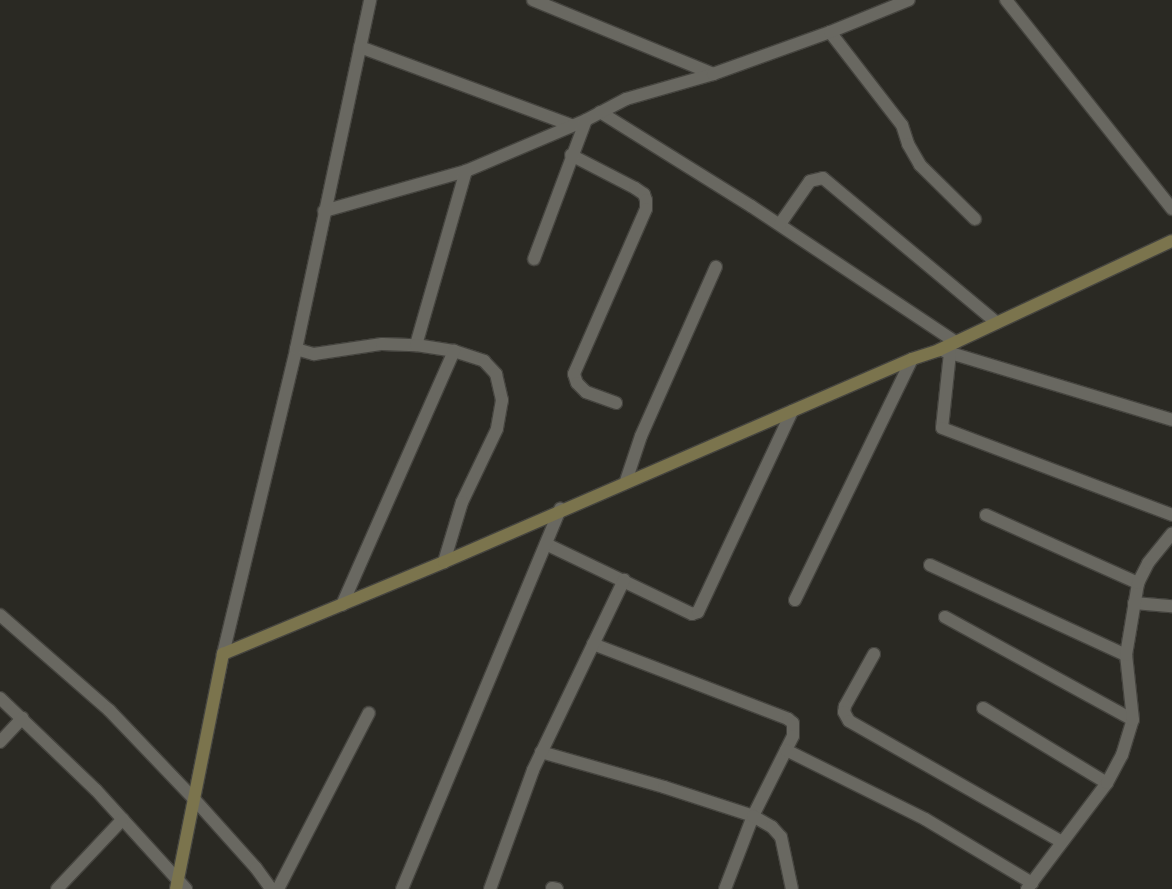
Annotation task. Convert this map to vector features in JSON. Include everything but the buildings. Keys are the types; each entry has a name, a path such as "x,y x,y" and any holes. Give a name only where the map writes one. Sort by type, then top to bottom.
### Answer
{"street":[{"path":"177,884 192,818 223,654 296,349 324,211 370,0"},
{"path":"533,0 713,74"},
{"path":"324,211 466,171 571,125 586,120 626,99 713,74 830,32 893,2 909,0"},
{"path":"1006,0 1172,209"},
{"path":"830,32 902,125 908,144 920,165 975,219"},
{"path":"360,47 571,125"},
{"path":"600,112 780,224 949,348 1172,420"},
{"path":"534,259 571,155 586,120"},
{"path":"571,155 639,191 646,200 646,209 574,374 577,383 586,392 616,403"},
{"path":"416,345 466,171"},
{"path":"780,224 810,182 823,178 997,323"},
{"path":"223,654 444,562 626,481 912,359 949,348 997,323 1172,241"},
{"path":"626,481 641,436 716,267"},
{"path":"296,349 314,354 382,344 416,345 454,351 484,361 496,374 502,400 497,429 462,502 444,562"},
{"path":"949,348 942,428 1172,515"},
{"path":"342,605 454,351"},
{"path":"796,600 912,359"},
{"path":"546,544 624,580 692,614 698,612 792,410"},
{"path":"402,889 560,510"},
{"path":"986,515 1138,582"},
{"path":"786,750 925,819 1030,886 1107,783 1122,755 1133,720 1126,655 1138,582 1148,563 1172,533"},
{"path":"930,565 1126,655"},
{"path":"490,889 542,752 624,580"},
{"path":"1134,603 1172,606"},
{"path":"0,615 108,710 195,800 256,868 271,889"},
{"path":"945,617 1133,720"},
{"path":"593,644 788,719 794,729 786,750 753,816 725,889"},
{"path":"874,654 845,706 844,712 849,721 1062,842"},
{"path":"0,698 123,819 177,884 186,889"},
{"path":"983,708 1107,783"},
{"path":"278,889 369,713"},
{"path":"0,742 22,718"},
{"path":"542,752 664,787 753,816 772,827 781,837 792,889"},
{"path":"56,889 123,819"}]}
